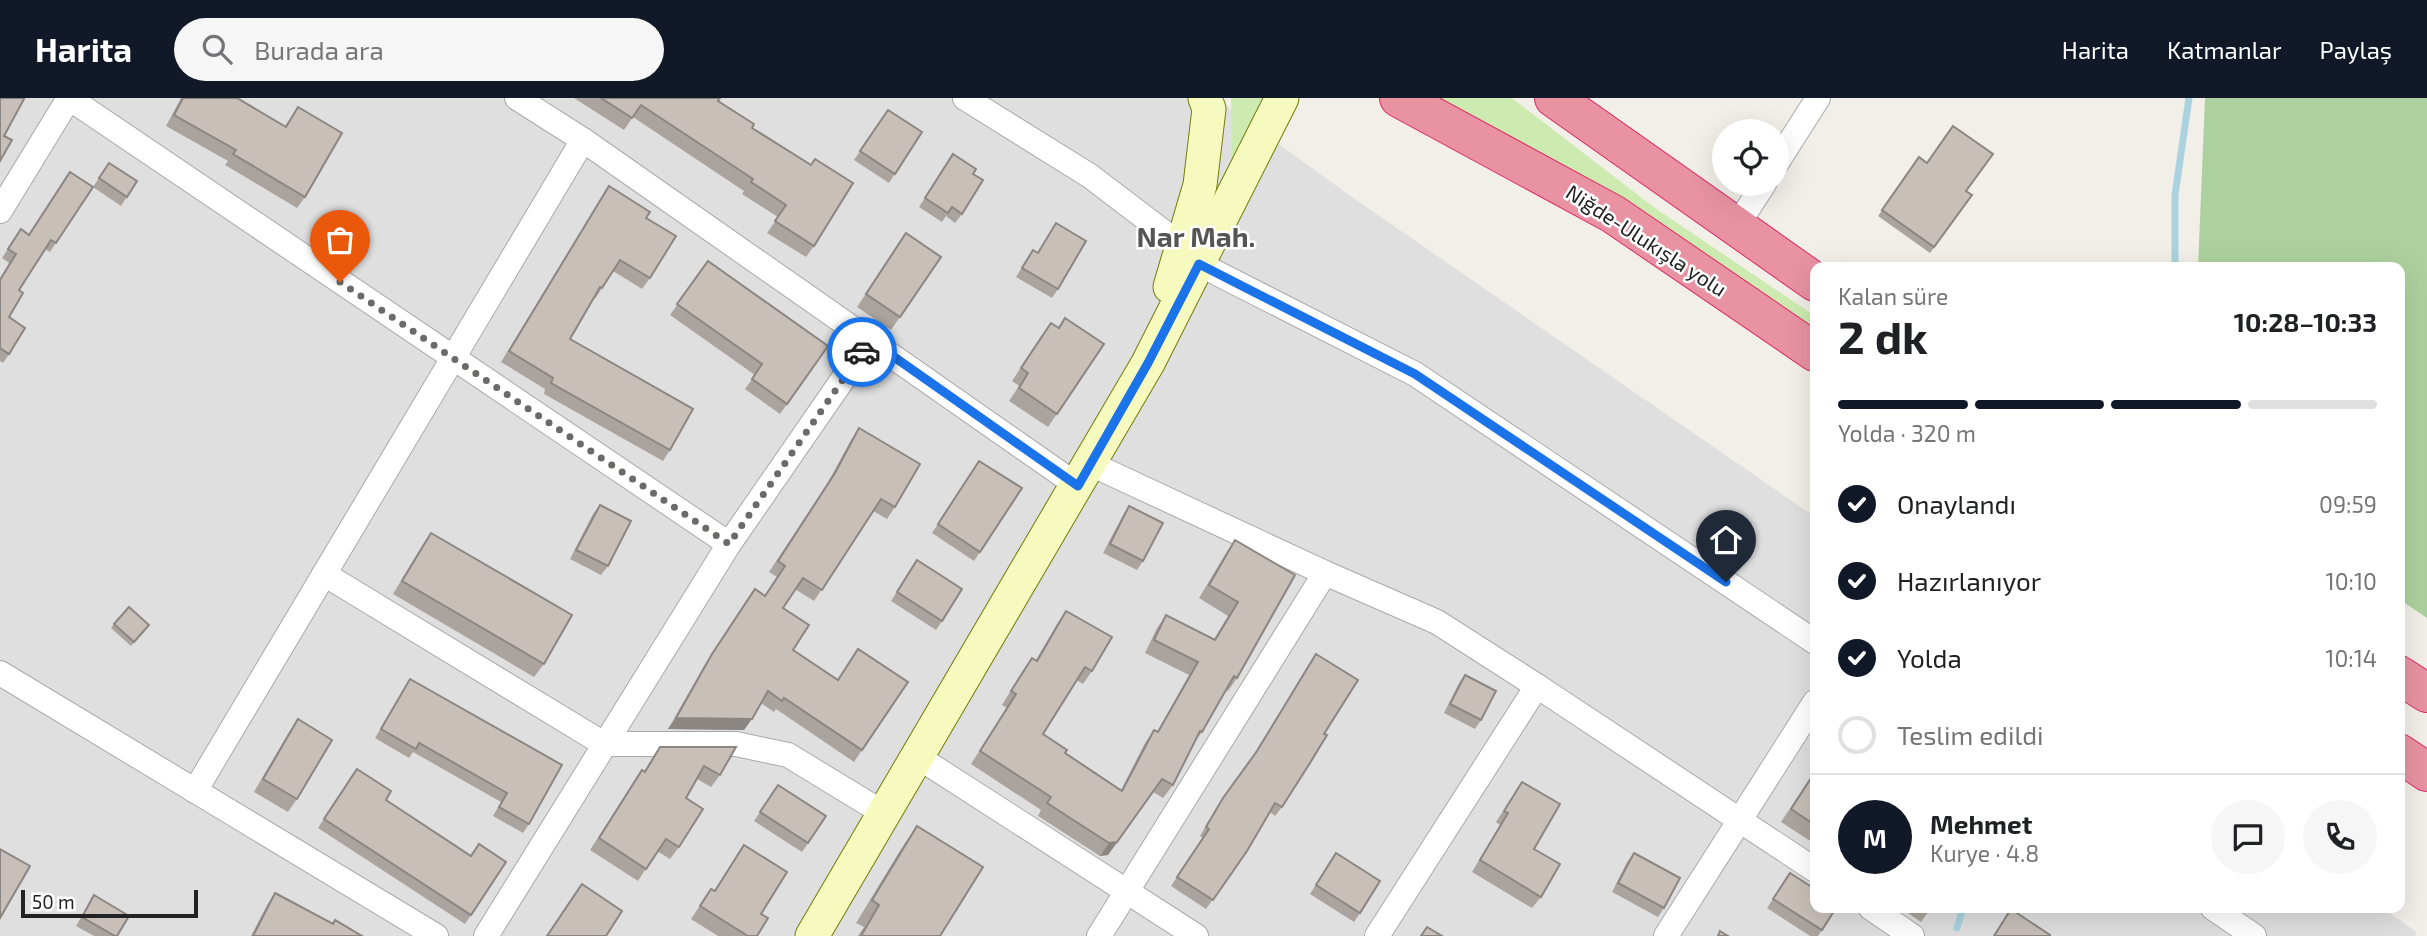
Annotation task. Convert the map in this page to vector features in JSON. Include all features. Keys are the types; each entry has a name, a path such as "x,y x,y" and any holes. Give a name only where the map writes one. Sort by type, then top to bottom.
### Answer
{"highway":[{"name":"Niğde-Ulukışla yolu","path":"1399,98 1614,214 1810,349"},
{"path":"1554,98 1810,279"},
{"path":"2405,679 2427,693"},
{"path":"2405,757 2427,772"}],"street":[{"path":"2,202 69,98 729,544"},
{"path":"517,98 583,139 870,340 1084,475 1325,573 1437,622 1810,867"},
{"path":"965,98 1090,176 1191,255 1415,374 1810,639"},
{"path":"1191,255 1209,109 1205,98"},
{"path":"812,936 1148,363 1191,255 1282,98"},
{"path":"1789,144 1818,98"},
{"path":"195,791 583,139"},
{"path":"1736,227 1755,196"},
{"path":"486,936 729,544 870,340"},
{"path":"1099,936 1325,573"},
{"path":"324,574 604,744 736,744 788,755 885,814"},
{"path":"0,673 436,936"},
{"path":"1377,936 1537,686"},
{"path":"1666,936 1810,710"},
{"path":"918,757 1196,936"},
{"path":"1878,913 1912,936"},
{"path":"2219,913 2243,933"}],"shaded area":[{"path":"0,98 1215,98 1349,195 1810,514 1810,913 2389,913 2417,932 2415,936 0,936"}],"green space":[{"path":"1231,98 1265,98 1232,173"},
{"path":"1433,98 1512,98 1655,208 1810,313 1810,325 1649,215"},
{"path":"2205,98 2427,98 2427,618 2405,603 2405,262 2198,262"}],"building":[{"path":"183,98 237,98 286,127 298,107 342,133 305,197 233,154 236,150 174,115"},
{"path":"601,98 720,98 718,101 754,124 752,128 811,165 815,159 853,183 814,246 775,221 786,205 751,182 753,179 641,105 632,118"},
{"path":"24,99 4,136 12,140 0,161 0,100"},
{"path":"888,110 922,132 895,174 860,151"},
{"path":"1953,126 1993,154 1966,191 1972,195 1934,247 1882,210 1919,157 1927,163"},
{"path":"953,154 976,169 973,174 983,180 962,214 952,207 948,213 925,198"},
{"path":"109,163 137,181 127,197 99,178"},
{"path":"70,172 93,187 56,243 51,240 19,290 23,293 9,317 25,328 9,354 0,348 0,280 16,254 8,249 21,229 29,235"},
{"path":"609,186 650,212 646,218 676,236 650,278 620,260 602,288 600,287 570,339 693,409 670,450 551,383 553,378 509,351"},
{"path":"1056,223 1086,241 1058,289 1022,268 1033,250 1038,253"},
{"path":"906,233 941,257 900,317 866,294"},
{"path":"708,261 828,346 787,404 752,379 762,364 677,304"},
{"path":"1065,318 1104,344 1057,414 1019,388 1028,373 1021,368 1051,323 1059,328"},
{"path":"859,428 920,464 895,507 881,499 822,590 803,578 783,608 809,625 793,650 838,680 858,649 908,682 862,750 784,698 782,701 768,691 752,719 676,718 712,654 755,589 765,596 785,566 778,561 835,473"},
{"path":"979,461 1022,488 980,552 938,524"},
{"path":"600,505 631,521 608,566 576,550"},
{"path":"1129,506 1163,523 1143,561 1110,544"},
{"path":"431,533 572,615 544,664 402,581"},
{"path":"1235,540 1295,575 1237,678 1234,676 1202,732 1200,731 1173,785 1162,779 1117,842 1109,843 1047,803 1051,797 980,751 1016,694 1011,691 1032,658 1037,661 1066,611 1112,637 1092,671 1085,667 1043,734 1067,750 1065,753 1122,791 1154,730 1158,732 1198,662 1154,640 1166,615 1215,640 1238,602 1209,585"},
{"path":"917,560 962,589 942,621 897,592"},
{"path":"129,607 149,625 134,642 114,624"},
{"path":"1316,654 1358,680 1282,807 1275,803 1247,851 1213,900 1177,877 1209,829 1206,827 1223,798 1257,751"},
{"path":"1465,675 1496,691 1481,720 1450,704"},
{"path":"410,679 562,765 529,824 499,807 507,793 419,743 416,749 381,729"},
{"path":"298,719 332,740 297,799 263,779"},
{"path":"660,747 736,747 720,775 704,766 686,798 703,809 679,847 666,839 646,869 599,838 642,770 645,772"},
{"path":"357,769 391,791 386,800 471,856 479,844 506,862 471,915 324,819"},
{"path":"1810,780 1810,822 1791,809"},
{"path":"1522,782 1560,804 1534,849 1560,864 1541,897 1480,860 1508,813 1504,811"},
{"path":"778,785 826,816 808,843 760,812"},
{"path":"917,826 983,867 940,936 861,936 879,905 872,900"},
{"path":"744,845 787,872 761,914 768,918 757,936 748,936 700,906 711,889 715,891"},
{"path":"0,849 30,866 0,918"},
{"path":"1336,853 1380,881 1360,913 1316,885"},
{"path":"1634,853 1680,878 1664,908 1618,883"},
{"path":"1790,873 1810,886 1810,913 1833,913 1822,930 1773,899"},
{"path":"582,884 622,911 606,936 547,936"},
{"path":"275,893 333,924 335,920 362,936 253,936"},
{"path":"94,895 129,916 117,936 82,917"},
{"path":"2008,913 2017,913 2050,935 2050,936 1994,936"},
{"path":"1427,927 1442,936 1421,936"}],"waterway":[{"path":"2175,262 2175,195 2189,98"},
{"path":"1957,928 1962,913"}],"way so far":[{"path":"340,282 729,544 862,352"}],"district":[{"name":"Nar Mah.","path":"1196,237"}],"route":[{"path":"862,352 870,340 1078,486 1148,363 1199,264 1415,374 1726,582"}]}
